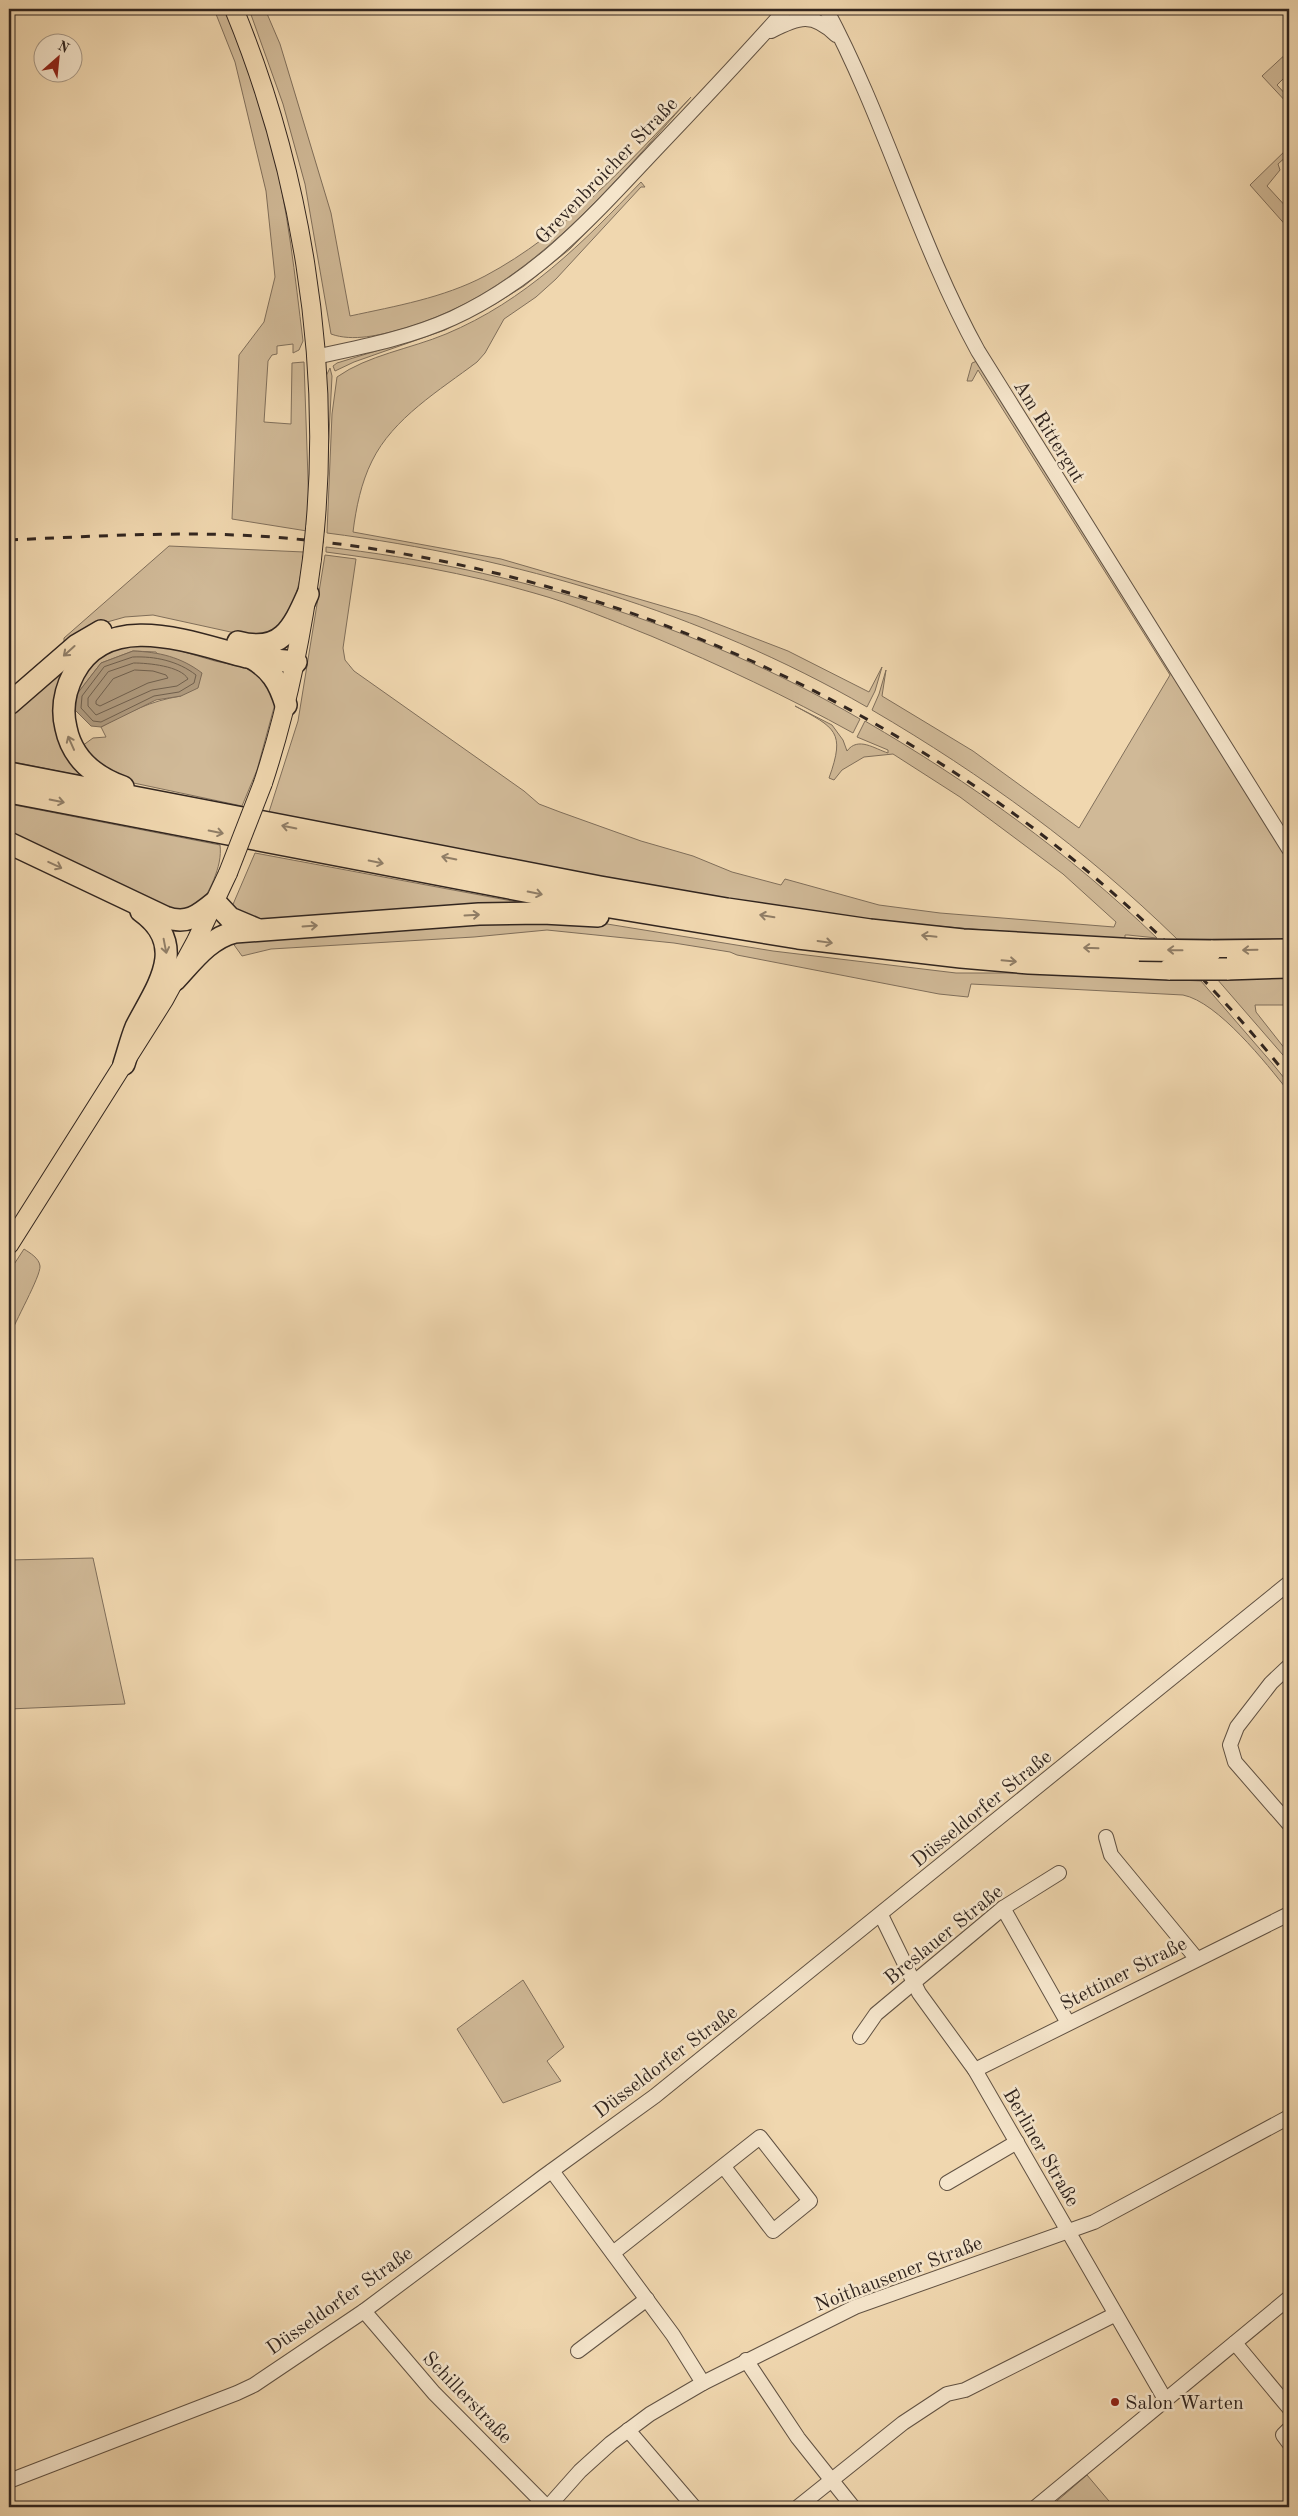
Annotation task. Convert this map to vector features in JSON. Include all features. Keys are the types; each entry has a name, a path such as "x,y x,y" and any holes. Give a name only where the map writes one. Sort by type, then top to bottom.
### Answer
{"highway":[{"path":"251,652 273,642 288,632 308,594"},
{"path":"9,704 82,641 102,630 123,624 146,621 165,623 251,652 272,673 281,688 286,705"},
{"path":"203,810 122,787 92,770 74,751 68,737 64,707 67,688 76,669 91,652 110,641 127,636 171,638 296,662"},
{"path":"9,773 600,887 792,919 963,940 1139,950 1289,950"},
{"path":"9,792 724,927 856,946 1029,963 1170,968 1289,968"},
{"path":"9,843 160,916 180,921 193,919 215,902 219,909 233,920 261,929"},
{"path":"122,899 146,915 158,927 164,941 166,957 162,978 133,1034 124,1064"},
{"path":"175,980 203,950 221,936 235,932 261,929 509,913 594,916 680,926 724,927"}],"main road":[{"path":"9,1245 175,980 215,902 263,783 286,705 296,662 308,594 315,529 318,467 315,357 306,275 285,164 264,90 234,9"}],"street":[{"name":"Grevenbroicher Straße","path":"315,357 376,344 428,329 478,306 521,279 584,226 786,9"},
{"name":"Am Rittergut","path":"826,9 872,104 948,290 973,342 1289,849"},
{"path":"763,34 791,21 811,19 824,25 843,42"},
{"name":"Düsseldorfer Straße","path":"9,2481 237,2393 254,2384 364,2311 655,2096 1289,1583"},
{"path":"1289,1666 1271,1684 1237,1727 1230,1745 1235,1762 1289,1824"},
{"path":"1106,1837 1111,1855 1196,1958"},
{"name":"Breslauer Straße","path":"860,2036 876,2014 1003,1908 1059,1873"},
{"path":"1003,1908 1068,2023"},
{"name":"Stettiner Straße","path":"975,2070 1196,1958 1289,1914"},
{"name":"Berliner Straße","path":"881,1915 914,1982 975,2070 1114,2315 1166,2401"},
{"name":"Noithausener Straße","path":"548,2507 586,2465 628,2430 703,2383 746,2360 855,2307 1068,2233 1109,2215 1289,2117"},
{"path":"613,2253 760,2137 810,2201 773,2231 724,2166"},
{"path":"947,2183 1017,2142"},
{"path":"552,2171 647,2299 703,2383"},
{"path":"1036,2507 1289,2298"},
{"path":"578,2351 647,2299"},
{"name":"Schillerstraße","path":"364,2311 427,2386 548,2507"},
{"path":"798,2507 903,2424 947,2394 965,2390 1016,2362 1114,2315"},
{"path":"1235,2343 1289,2408"},
{"path":"746,2360 782,2415 852,2507"},
{"path":"1289,2429 1283,2435 1289,2443"},
{"path":"628,2430 694,2507"}],"shaded area":[{"path":"214,9 226,9 246,59 268,128 278,170 291,243 303,341 299,350 293,353 293,344 277,346 277,354 272,355 268,361 264,422 291,424 292,363 304,362 309,508 307,531 232,519 239,355 264,322 275,277 266,191 235,62"},
{"path":"249,9 265,9 280,44 331,213 350,316 436,296 469,284 515,259 569,218 595,195 691,97 596,202 526,264 487,291 446,313 402,329 357,338 339,336 331,334 305,184 283,104"},
{"path":"1289,51 1289,73 1277,85 1289,98 1289,105 1262,76"},
{"path":"1289,147 1289,154 1278,164 1280,170 1267,186 1289,210 1289,229 1250,185"},
{"path":"633,181 635,182 570,249 524,286 495,304 445,330 354,362 335,371 333,366 337,363 418,338 473,314"},
{"path":"641,182 645,187 641,187 556,279 536,297 504,319 485,353 477,362 418,406 392,431 368,469 360,496 353,532 501,559 697,616 788,651 869,692 882,667 875,691 867,707 804,673 739,643 605,593 467,557 397,543 327,533 332,414 337,377 362,363 446,334 502,305 575,248"},
{"path":"977,361 1289,858 1289,939 1177,939 1106,874 1032,815 954,761 872,710 886,670 882,696 973,751 1079,828 1170,675 978,370 972,381 967,381 972,363"},
{"path":"330,368 332,376 325,513 325,378"},
{"path":"169,546 304,552 297,591 283,628 258,638 153,615 125,617 100,624 64,647 64,638"},
{"path":"326,547 396,557 465,570 534,586 602,606 669,629 734,655 798,685 860,719 853,733 779,694 703,658 579,607 549,597 456,574 326,552"},
{"path":"325,555 356,559 343,648 345,660 354,671 524,791 539,804 641,841 693,856 732,872 781,885 785,879 879,905 940,913 1114,927 1116,922 1063,874 960,797 893,754 864,757 842,770 834,780 829,778 836,750 836,740 833,733 820,720 795,706 832,725 843,740 847,751 856,744 861,744 888,753 888,750 857,737 865,721 943,769 1017,820 1089,877 1157,938 1125,935 1125,939 924,925 804,911 603,878 269,812 298,721"},
{"path":"147,641 215,661 261,671 276,700 257,770 242,806 129,782 103,771 82,746 93,738 106,737 101,727 149,704 181,696 156,652 133,651 101,663 77,694 72,721 74,692 85,669 112,646"},
{"path":"81,648 60,692 92,778 9,761 9,710"},
{"path":"9,804 220,845 217,871 197,911 179,916 9,835"},
{"path":"255,853 544,907 273,924 231,909"},
{"path":"449,922 601,923 773,951 956,973 1023,973 1201,981 1289,1084 1289,1092 1255,1050 1226,1021 1197,1000 1183,995 971,984 968,997 939,994 737,955 730,952 674,943 547,930 474,937 271,949 242,956 232,942"},
{"path":"1289,978 1289,1005 1255,1005 1256,1012 1289,1054 1289,1062 1217,979"},
{"path":"24,1249 34,1256 40,1266 32,1289 9,1338 9,1272"},
{"path":"93,1558 125,1704 9,1709 9,1560"},
{"path":"523,1980 564,2047 547,2061 561,2081 503,2103 457,2029"},
{"path":"1087,2475 1114,2507 1050,2507"}],"water":[{"path":"133,651 169,656 186,663 202,673 198,688 181,696 156,700 101,727 91,726 75,710 77,694 101,663"}],"railway":[{"path":"9,540 147,534 216,534 285,538 431,559 573,594 710,643 842,706 967,781 1084,868 1192,968 1289,1078"}],"place":[{"name":"Salon Warten","path":"1115,2402"}]}
